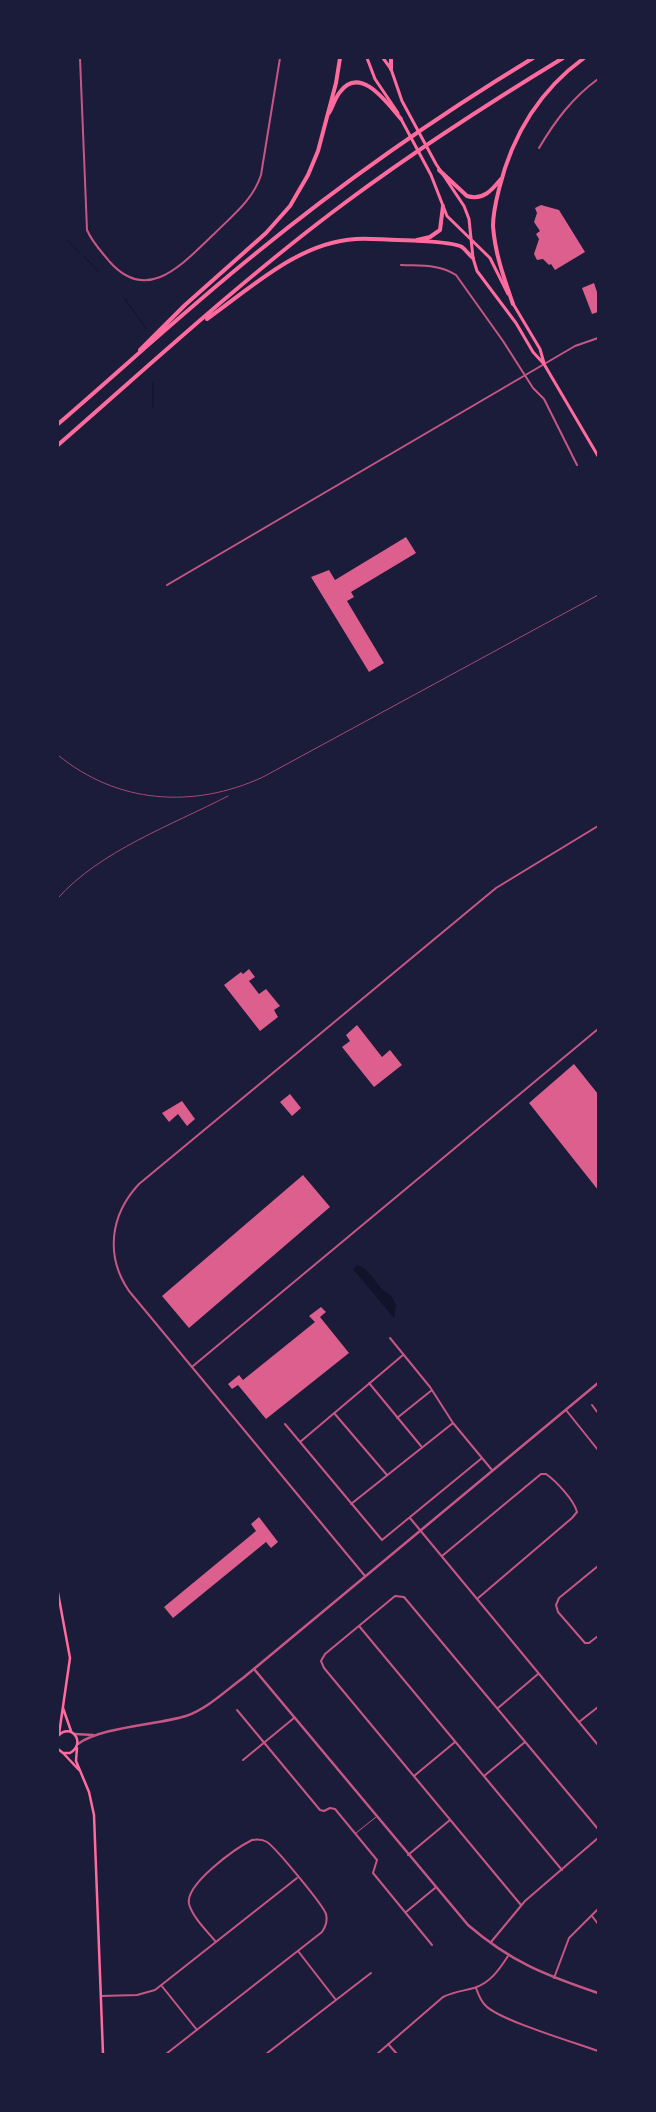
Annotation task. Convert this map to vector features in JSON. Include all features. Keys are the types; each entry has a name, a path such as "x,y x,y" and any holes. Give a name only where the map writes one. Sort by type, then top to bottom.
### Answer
{"highway":[{"path":"128,362 185,305 266,233 290,206 313,164 338,78 340,58"},
{"path":"391,69 392,58"},
{"path":"58,424 254,254 337,189 438,118 533,58"},
{"path":"58,445 262,268 345,203 461,121 563,58"},
{"path":"512,304 499,265 493,225 502,177 519,133 532,111 552,86 584,58"},
{"path":"328,114 342,89 349,84 359,83 367,85 378,93 401,119"},
{"path":"439,170 472,198 489,192 502,177"},
{"path":"415,240 430,237 440,230 442,206"},
{"path":"188,332 274,272 311,250 356,239 415,240 462,247 473,258"}],"main road":[{"path":"367,58 375,79 401,119 428,169 442,206 450,220 493,263 512,304 540,349 544,364"},
{"path":"383,58 391,69 410,115 439,170 464,206 469,219 473,258 482,280 505,308 533,352 544,364 598,456"},
{"path":"58,1593 70,1658 58,1735"},
{"path":"63,1706 77,1746 75,1755 89,1792 94,1815 103,2054"},
{"path":"58,1735 65,1731 73,1733"},
{"path":"63,1753 70,1753 77,1746"},
{"path":"58,1749 80,1771"}],"street":[{"path":"80,58 87,230 96,246 118,270 135,279 150,280 166,276 186,261 247,202 256,190 262,173 280,58"},
{"path":"540,148 556,118 586,88 598,79"},
{"path":"401,265 446,268 456,275 548,406 577,465"},
{"path":"167,585 584,341 598,338"},
{"path":"365,1576 122,1281 116,1266 113,1248 117,1218 134,1190 496,888 598,826"},
{"path":"192,1366 598,1029"},
{"path":"390,1338 492,1470"},
{"path":"300,1442 403,1354"},
{"path":"369,1383 421,1446"},
{"path":"77,1746 97,1735 192,1714 254,1669 598,1383"},
{"path":"397,1418 432,1390"},
{"path":"592,1406 598,1413"},
{"path":"566,1410 598,1450"},
{"path":"334,1413 387,1475"},
{"path":"351,1504 421,1446 454,1423"},
{"path":"284,1424 374,1532 383,1540 482,1458"},
{"path":"442,1556 538,1476 546,1474 574,1506 575,1515 477,1599"},
{"path":"410,1518 598,1745"},
{"path":"598,1566 559,1598 556,1605 558,1612 582,1641 587,1644 598,1636"},
{"path":"521,1905 324,1668 322,1657 395,1596 400,1595 409,1602 598,1829"},
{"path":"359,1626 562,1870"},
{"path":"254,1669 435,1888 468,1925 508,1956 554,1978 598,1993"},
{"path":"498,1708 539,1673"},
{"path":"580,1722 598,1706"},
{"path":"237,1710 320,1810 335,1809 378,1861 373,1868 373,1873 432,1944"},
{"path":"243,1760 294,1718"},
{"path":"73,1733 97,1735"},
{"path":"414,1776 455,1742"},
{"path":"484,1776 525,1742"},
{"path":"408,1855 450,1820"},
{"path":"489,1943 521,1905 598,1838"},
{"path":"166,2054 322,1932 327,1922 325,1911 271,1846 259,1839 246,1843 197,1881 190,1890 189,1902 194,1914 216,1942"},
{"path":"102,1996 137,1995 147,1993 161,1985 298,1878"},
{"path":"406,1912 435,1888"},
{"path":"554,1978 569,1938 598,1909"},
{"path":"591,1915 598,1924"},
{"path":"298,1951 336,2000"},
{"path":"377,2054 443,1998 451,1993 476,1987 499,1971 508,1956"},
{"path":"266,2054 371,1973"},
{"path":"161,1985 197,2030"},
{"path":"476,1987 485,2005 493,2011 537,2030 598,2051"},
{"path":"388,2044 397,2054"}],"lane":[{"path":"355,1834 376,1817"}],"shaded area":[{"path":"357,1265 367,1271 391,1295 396,1305 394,1318 353,1269"}],"building":[{"path":"541,205 559,210 585,252 555,270 551,264 549,265 543,259 537,260 534,254 539,239 536,234 540,231 534,222 537,213 535,208"},
{"path":"594,283 598,295 598,312 592,314 582,288"},
{"path":"406,537 416,553 351,592 354,597 347,601 384,663 369,672 311,577 329,570 335,580"},
{"path":"249,969 255,977 249,981 259,994 266,989 280,1006 274,1010 278,1017 260,1031 224,985 241,972 243,974"},
{"path":"357,1025 382,1057 390,1050 402,1065 374,1087 342,1047 350,1041 346,1035"},
{"path":"574,1064 598,1094 598,1190 529,1103"},
{"path":"290,1094 301,1108 292,1116 280,1102"},
{"path":"182,1101 195,1119 187,1126 178,1114 169,1122 162,1113"},
{"path":"303,1175 330,1207 189,1328 162,1296"},
{"path":"321,1307 326,1312 320,1317 349,1353 266,1419 238,1385 232,1389 228,1384 239,1375 243,1380 315,1322 309,1316"},
{"path":"259,1517 278,1542 271,1548 266,1542 173,1618 164,1607 256,1531 251,1524"}],"waterway":[{"path":"68,241 79,252"},
{"path":"84,256 99,272"},
{"path":"125,299 146,328"},
{"path":"153,382 153,407"}],"railway":[{"path":"58,755 81,771 105,784 131,792 183,797 210,794 237,787 263,777 598,595"},
{"path":"58,898 75,881 115,853 228,796"}]}
